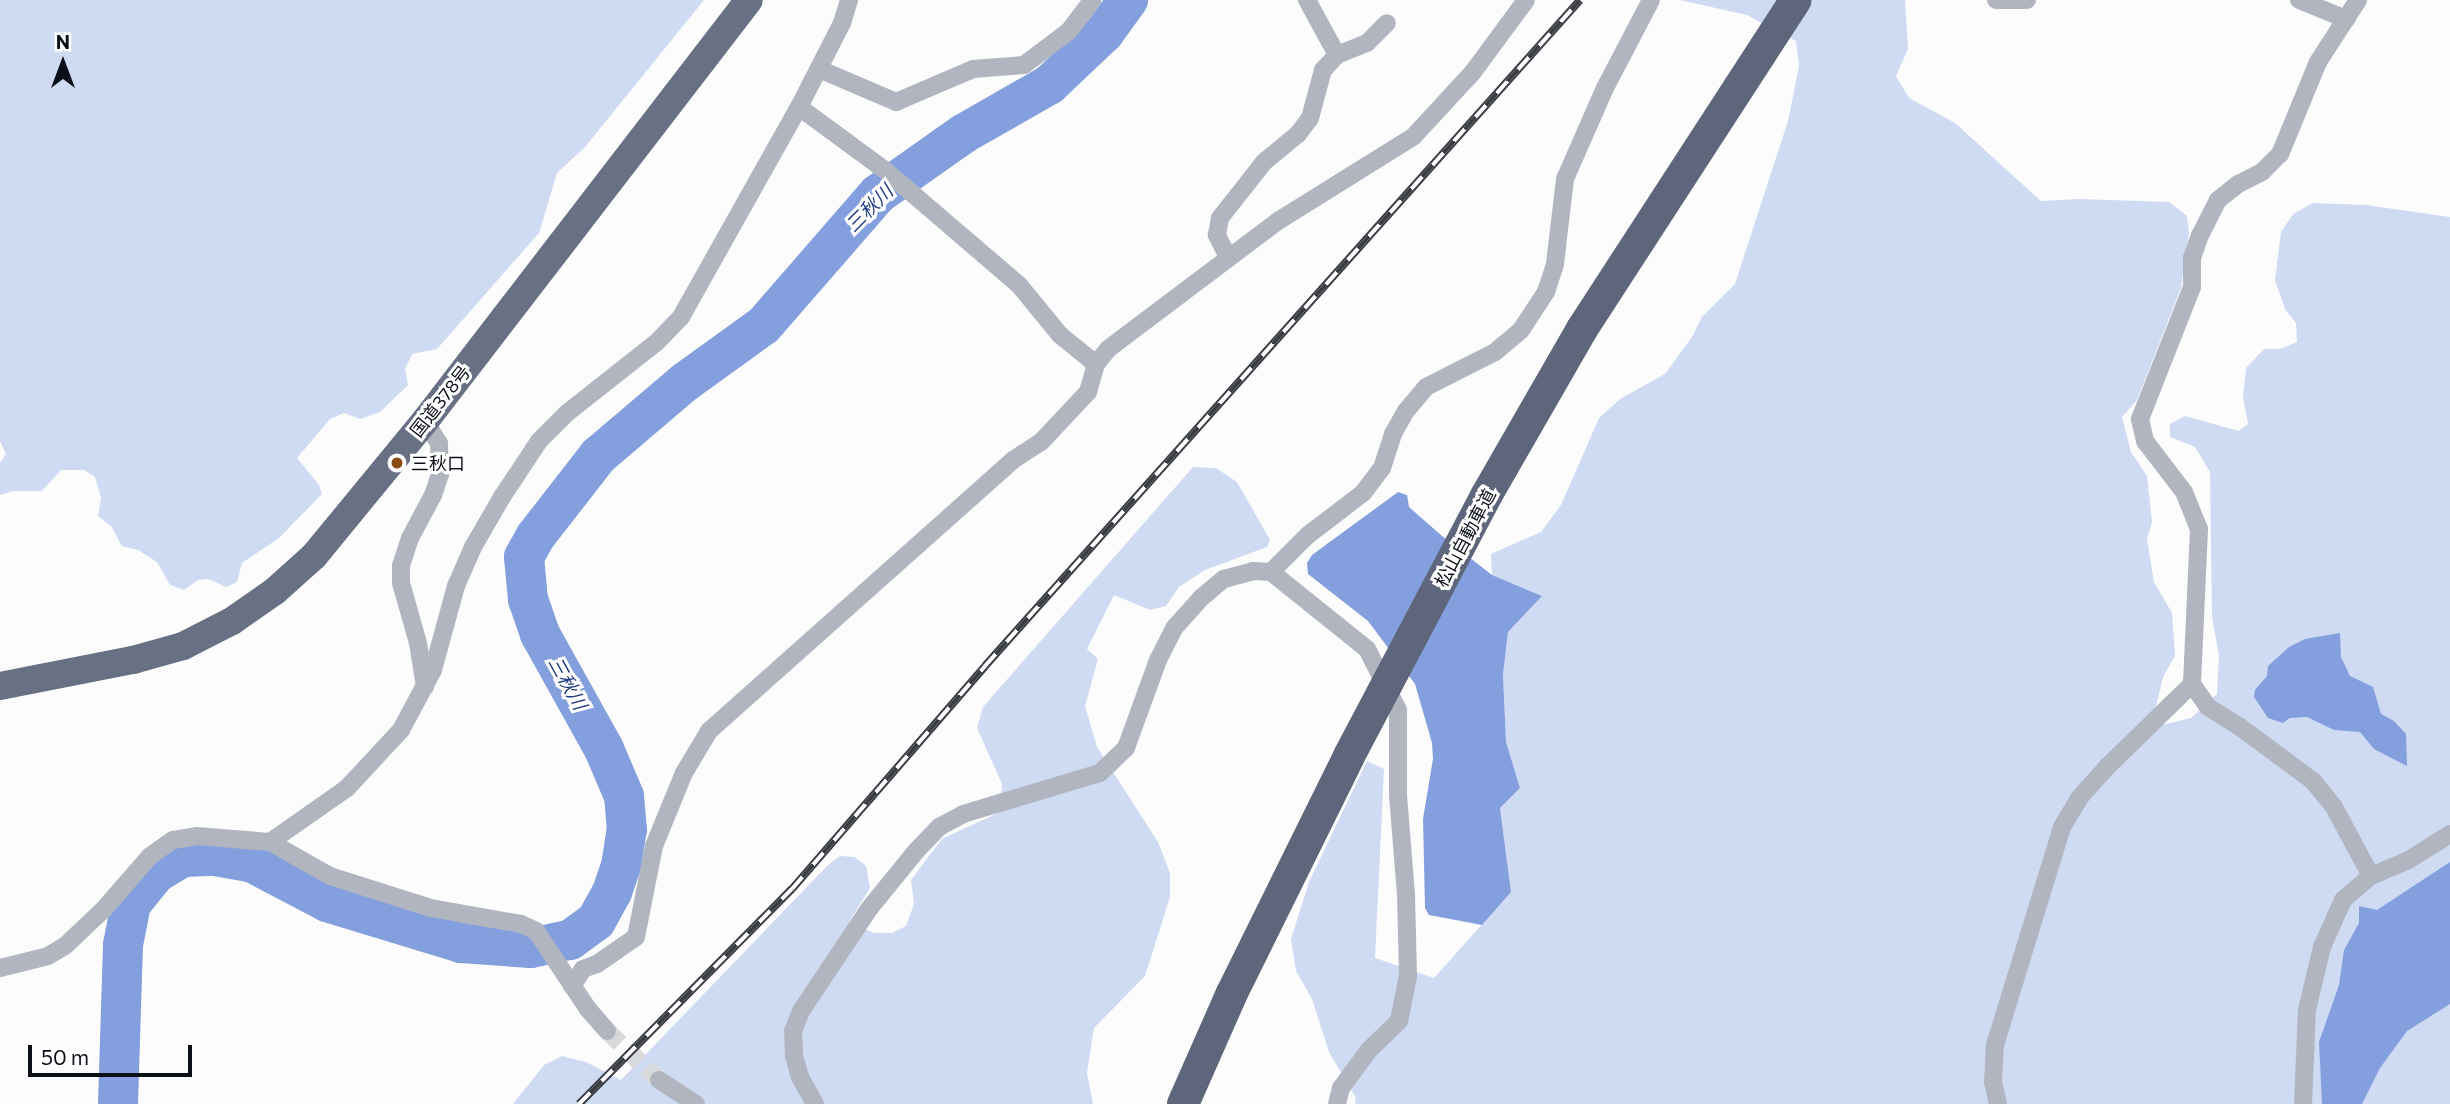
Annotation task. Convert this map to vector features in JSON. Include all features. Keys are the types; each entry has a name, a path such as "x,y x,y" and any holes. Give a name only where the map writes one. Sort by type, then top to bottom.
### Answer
{"highway":[{"name":"国道378号","path":"0,687 146,657 183,646 232,621 275,591 314,556 425,421 749,0"},
{"name":"松山自動車道","path":"1183,1104 1232,993 1349,757 1486,496 1583,329 1796,0"}],"street":[{"path":"270,842 347,788 401,730 433,670 456,586 473,547 502,497 539,440 567,413 657,342 681,317 799,107 842,23 849,0"},
{"path":"819,69 896,102 973,69 1024,65 1069,31 1092,0"},
{"path":"1307,0 1338,55"},
{"path":"572,986 583,969 597,964 636,937 654,846 684,773 709,731 1013,460 1041,442 1088,392 1096,364 1108,349 1278,221 1413,137 1473,72 1526,0"},
{"path":"1271,572 1308,535 1363,493 1382,468 1393,434 1406,411 1426,387 1496,352 1521,330 1546,292 1555,264 1565,179 1605,88 1651,0"},
{"path":"1996,0 2027,0"},
{"path":"2299,0 2346,19"},
{"path":"2358,0 2318,62 2280,154 2262,172 2238,184 2218,200 2206,223 2192,258 2192,287 2140,419 2145,441 2184,492 2199,529 2192,684 2208,707 2313,781 2334,807 2371,876"},
{"path":"1228,257 1217,234 1220,218 1264,162 1298,134 1310,118 1323,70 1338,55 1367,43 1387,23"},
{"path":"799,107 886,171 1019,285 1060,335 1096,364"},
{"path":"425,421 439,443 440,474 433,495 410,538 401,566 401,583 418,643 425,687"},
{"path":"814,1104 800,1077 794,1056 793,1031 801,1011 869,909 917,850 939,827 963,814 1100,773 1126,748 1158,660 1175,628 1201,598 1224,579 1253,571 1271,572 1367,649 1398,710 1398,795 1406,894 1408,976 1399,1021 1369,1050 1341,1088 1337,1104"},
{"path":"1998,1104 1993,1082 1995,1045 2062,827 2080,797 2107,767 2192,684"},
{"path":"2302,1104 2307,1010 2322,947 2343,900 2371,876 2407,861 2450,834"},
{"path":"0,968 48,956 66,944 104,909 150,856 173,840 197,836 270,842 330,876 431,908 521,924 536,931 572,986 607,1031"},
{"path":"659,1080 696,1104"}],"shaded area":[{"path":"0,0 704,0 585,147 557,173 539,233 437,349 412,354 405,369 408,385 380,412 360,419 344,413 330,419 297,458 319,485 322,494 279,538 242,563 237,582 226,587 208,579 198,580 184,590 170,585 157,562 138,550 122,546 111,526 98,516 101,498 95,477 84,470 61,470 42,491 13,491 0,495 0,463 6,454 0,441"},
{"path":"1680,0 1905,0 1908,49 1896,76 1909,98 1955,123 2041,201 2080,199 2169,202 2187,216 2189,233 2181,288 2137,400 2122,417 2131,452 2147,476 2152,522 2147,539 2154,582 2172,613 2175,656 2163,677 2154,714 2162,725 2191,718 2217,694 2219,656 2212,617 2210,472 2195,447 2170,437 2170,424 2185,416 2239,431 2248,424 2243,397 2246,368 2264,349 2280,349 2297,342 2296,323 2285,309 2275,280 2281,232 2293,214 2313,203 2366,205 2450,217 2450,1104 1355,1104 1356,1098 1329,1052 1312,999 1296,971 1291,939 1309,882 1367,761 1384,769 1375,958 1434,978 1511,892 1500,808 1520,788 1506,743 1503,675 1508,632 1542,596 1492,575 1491,554 1541,532 1561,505 1599,418 1620,399 1665,374 1692,337 1702,317 1735,284 1788,121 1799,66 1796,41 1747,15"},
{"path":"1193,467 1216,468 1237,482 1270,540 1267,547 1205,570 1179,587 1166,606 1150,610 1114,595 1087,649 1098,659 1085,706 1097,747 1158,842 1170,873 1170,897 1145,976 1094,1028 1087,1073 1093,1104 513,1104 544,1065 562,1056 586,1062 621,1080 828,865 840,856 855,857 866,866 870,888 849,922 874,933 892,933 906,926 914,904 911,880 942,839 1000,812 1002,784 977,728 983,707"}],"water":[{"path":"1398,492 1407,495 1409,507 1492,575 1542,596 1508,632 1503,675 1506,742 1520,788 1500,808 1511,892 1482,925 1429,915 1425,908 1423,819 1433,759 1432,743 1415,684 1368,621 1308,574 1307,563 1312,555"},
{"path":"2340,633 2341,657 2350,676 2373,687 2381,714 2394,721 2406,734 2407,766 2374,749 2360,732 2334,730 2307,717 2290,718 2283,723 2268,718 2254,697 2255,690 2267,676 2268,666 2289,647 2305,639"},
{"path":"2450,862 2450,1004 2407,1031 2380,1068 2362,1104 2322,1104 2319,1042 2339,985 2344,950 2359,923 2359,906 2377,910"}],"waterway":[{"name":"三秋川","path":"118,1104 123,945 131,904 156,873 183,857 215,856 253,863 327,902 461,943 531,948 570,940 596,921 612,892 621,866 627,830 624,796 604,749 540,634 528,600 524,557 535,537 598,456 685,382 764,325 878,194 963,134 1049,85 1104,33 1128,0"}],"tunnel":[{"path":"607,1031 659,1080"}],"railway":[{"path":"579,1104 792,889 985,666 1580,0"}],"place":[{"name":"三秋口","path":"397,463"}]}
